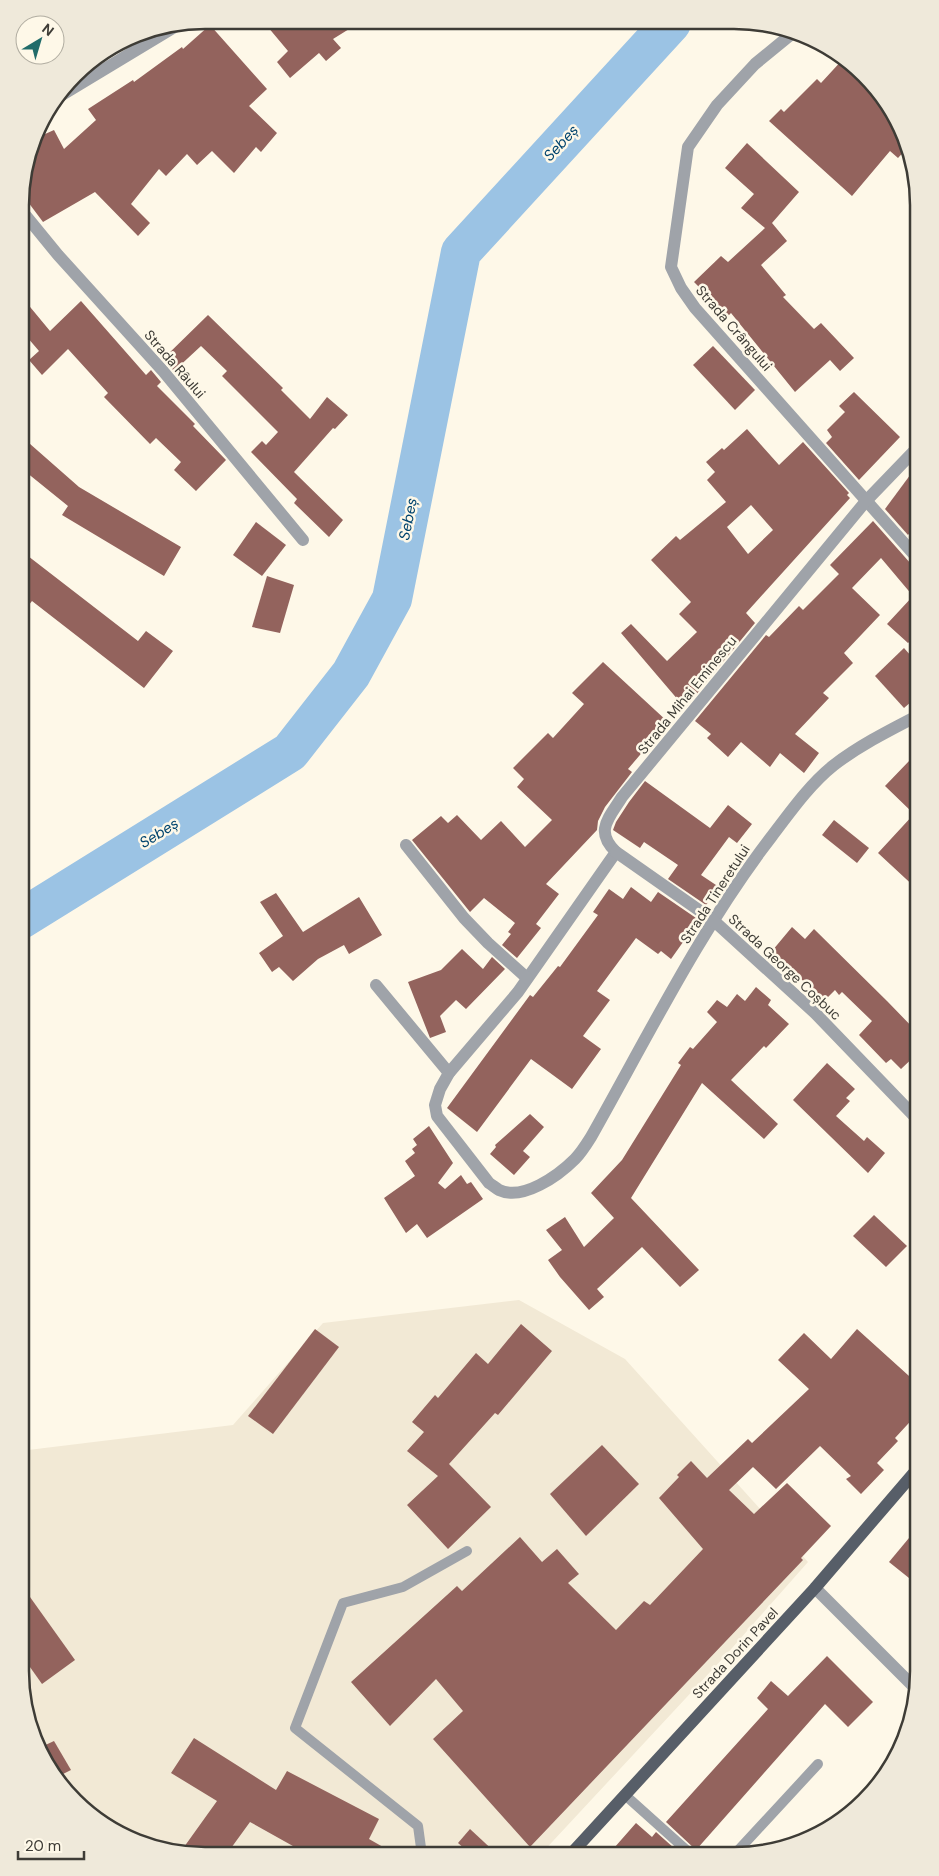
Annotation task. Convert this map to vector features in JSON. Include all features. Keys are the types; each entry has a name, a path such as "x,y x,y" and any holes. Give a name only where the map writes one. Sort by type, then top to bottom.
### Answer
{"main road":[{"name":"Strada Dorin Pavel","path":"577,1847 815,1588 910,1477"}],"street":[{"path":"74,87 163,34"},
{"name":"Strada Crângului","path":"788,37 755,64 717,105 688,147 671,267 681,288 695,308 910,550"},
{"name":"Strada Râului","path":"29,220 58,255 162,370 303,540"},
{"name":"Strada Mihai Eminescu","path":"616,852 607,844 604,834 608,820 622,796 866,500 910,455"},
{"name":"Strada Tineretului","path":"449,1073 440,1089 435,1105 438,1116 489,1183 499,1190 512,1193 524,1192 554,1177 575,1159 591,1137 713,920 748,866 800,799 834,766 871,740 910,720"},
{"path":"406,845 464,918 488,943 527,978"},
{"path":"376,985 449,1073 527,978 616,852"},
{"name":"Strada George Coșbuc","path":"616,852 713,920 816,1014 910,1112"},
{"path":"815,1588 910,1683"}],"lane":[{"path":"421,1847 418,1826 295,1728 343,1603 403,1587 466,1551"},
{"path":"742,1847 818,1764"},
{"path":"625,1795 683,1847"}],"shaded area":[{"path":"519,1300 625,1359 808,1562 725,1656 547,1847 194,1847 171,1844 138,1834 117,1824 98,1811 80,1796 58,1769 42,1738 32,1705 29,1682 29,1450 233,1425 323,1323"}],"building":[{"path":"206,29 214,29 267,89 249,106 277,133 261,152 256,147 234,173 212,151 197,165 187,154 166,176 159,169 131,204 150,223 138,236 95,192 43,222 29,203 29,194 32,171 43,135 54,130 64,149 96,120 88,109 133,80 134,82 182,47 183,49"},
{"path":"270,29 349,29 333,39 341,48 326,61 319,53 290,78 277,62 288,51"},
{"path":"839,63 841,65 859,80 881,107 901,148 902,153 898,158 890,151 852,196 769,121 781,109 784,112 817,79 821,83"},
{"path":"747,143 799,192 772,223 787,241 761,265 786,295 783,297 814,329 821,323 854,358 840,371 830,360 795,392 731,313 728,316 694,282 721,256 728,262 765,228 741,208 754,194 725,168"},
{"path":"81,301 146,375 151,370 161,382 157,386 195,424 193,426 226,460 196,491 174,470 181,462 156,438 150,444 104,397 108,393 68,349 42,375 29,360 39,351 29,339 29,306 50,331"},
{"path":"208,315 283,388 281,390 310,419 327,397 348,415 335,429 333,428 294,472 343,520 329,537 294,503 297,499 251,452 262,441 266,445 278,432 222,376 227,371 201,346 174,371 163,359"},
{"path":"713,346 755,390 735,410 693,365"},
{"path":"854,392 900,437 859,480 826,443 832,437 827,430 845,412 839,406"},
{"path":"747,429 779,465 803,442 849,493 847,495 850,498 746,613 755,623 685,708 621,633 631,624 667,661 697,632 679,614 691,602 651,560 676,536 680,540 726,502 707,480 715,472 706,462 722,448 724,450","holes":["751,505 773,530 748,554 727,527"]},
{"path":"29,443 79,487 181,547 164,576 62,515 68,506 29,474"},
{"path":"910,475 910,532 908,535 885,509"},
{"path":"873,521 910,563 910,592 881,558 852,588 880,615 844,653 853,663 823,693 829,698 795,734 819,753 804,773 780,753 770,767 741,742 728,757 707,738 711,734 695,721 766,635 769,637 799,606 803,610 839,574 830,565"},
{"path":"256,522 286,545 262,576 233,555"},
{"path":"29,557 138,641 146,631 173,651 144,688 32,601 29,605"},
{"path":"267,576 294,585 280,633 252,627"},
{"path":"910,599 910,641 908,643 887,624"},
{"path":"904,648 910,655 910,703 904,708 875,676"},
{"path":"603,662 668,722 628,769 632,772 605,807 598,821 597,830 546,884 559,894 536,924 541,928 517,958 502,945 511,934 508,932 515,923 484,898 470,912 412,840 441,816 448,823 457,815 481,840 501,821 525,847 552,820 517,787 524,779 513,768 548,733 553,738 584,704 572,693"},
{"path":"910,760 910,810 885,786"},
{"path":"645,781 710,828 728,805 752,824 737,843 729,837 701,875 719,887 706,905 668,879 678,865 644,842 640,848 613,830 629,802"},
{"path":"910,818 910,883 878,853"},
{"path":"834,820 869,848 857,863 822,835"},
{"path":"631,887 651,902 658,892 696,918 690,926 693,928 671,959 661,951 658,954 636,938 597,991 610,1000 583,1036 601,1049 572,1089 531,1059 477,1132 447,1108 530,995 533,997 558,966 560,967 598,915 593,912 609,889 623,899"},
{"path":"276,893 303,932 359,897 382,935 349,954 344,945 318,959 293,981 279,967 272,972 259,953 283,936 260,902"},
{"path":"792,927 805,939 814,929 910,1025 910,1060 901,1069 891,1059 886,1063 859,1035 872,1021 842,992 839,995 835,990 824,1001 772,951"},
{"path":"462,949 483,969 492,957 505,969 466,1009 456,1000 440,1016 446,1032 430,1038 408,982 441,970"},
{"path":"756,987 771,1000 768,1005 789,1024 766,1048 764,1046 731,1080 778,1124 764,1139 702,1083 631,1198 699,1270 680,1287 642,1247 597,1289 604,1297 589,1310 560,1277 548,1260 562,1250 546,1230 565,1217 584,1247 614,1218 591,1193 622,1160 681,1065 678,1063 690,1047 693,1049 717,1022 707,1012 717,1000 727,1007 737,994 745,1001"},
{"path":"827,1063 855,1089 846,1098 850,1101 836,1116 864,1141 867,1137 885,1153 868,1173 793,1100"},
{"path":"530,1114 544,1127 523,1151 530,1157 514,1175 490,1154 496,1147 495,1145"},
{"path":"429,1126 453,1163 438,1183 445,1189 461,1175 467,1184 471,1182 483,1199 427,1238 417,1224 406,1233 384,1198 415,1176 405,1161 415,1153 412,1149 417,1145 413,1139"},
{"path":"874,1215 907,1246 886,1267 853,1236"},
{"path":"521,1324 552,1351 498,1415 495,1413 449,1464 491,1507 448,1549 407,1505 438,1476 407,1451 424,1432 412,1422 435,1395 438,1398 476,1353 488,1364"},
{"path":"315,1329 339,1347 273,1434 248,1416"},
{"path":"857,1329 910,1377 910,1422 895,1438 898,1441 877,1463 884,1470 861,1494 846,1479 851,1476 820,1446 776,1489 753,1467 729,1490 754,1514 787,1483 831,1526 801,1558 803,1560 530,1847 433,1739 463,1711 436,1679 390,1726 351,1682 457,1586 462,1591 520,1537 542,1562 557,1549 579,1574 568,1583 616,1630 644,1601 650,1605 703,1549 659,1498 679,1477 677,1475 691,1461 707,1478 748,1439 752,1443 809,1389 778,1360 804,1333 831,1359"},
{"path":"602,1445 639,1484 586,1536 550,1494"},
{"path":"910,1537 910,1579 889,1562"},
{"path":"29,1596 75,1660 42,1684 29,1666"},
{"path":"827,1656 873,1702 848,1727 825,1704 699,1847 693,1847 666,1822 768,1709 757,1698 771,1681 788,1696"},
{"path":"194,1738 276,1790 287,1771 379,1819 369,1839 383,1847 295,1847 250,1822 232,1847 185,1846 217,1801 171,1773"},
{"path":"54,1741 71,1770 62,1774 45,1745"},
{"path":"636,1823 652,1837 656,1832 673,1847 615,1847"},
{"path":"470,1829 489,1847 463,1847 458,1843"}],"waterway":[{"name":"Sebeș","path":"29,914 290,752 351,674 392,599 461,252 665,29"}]}
